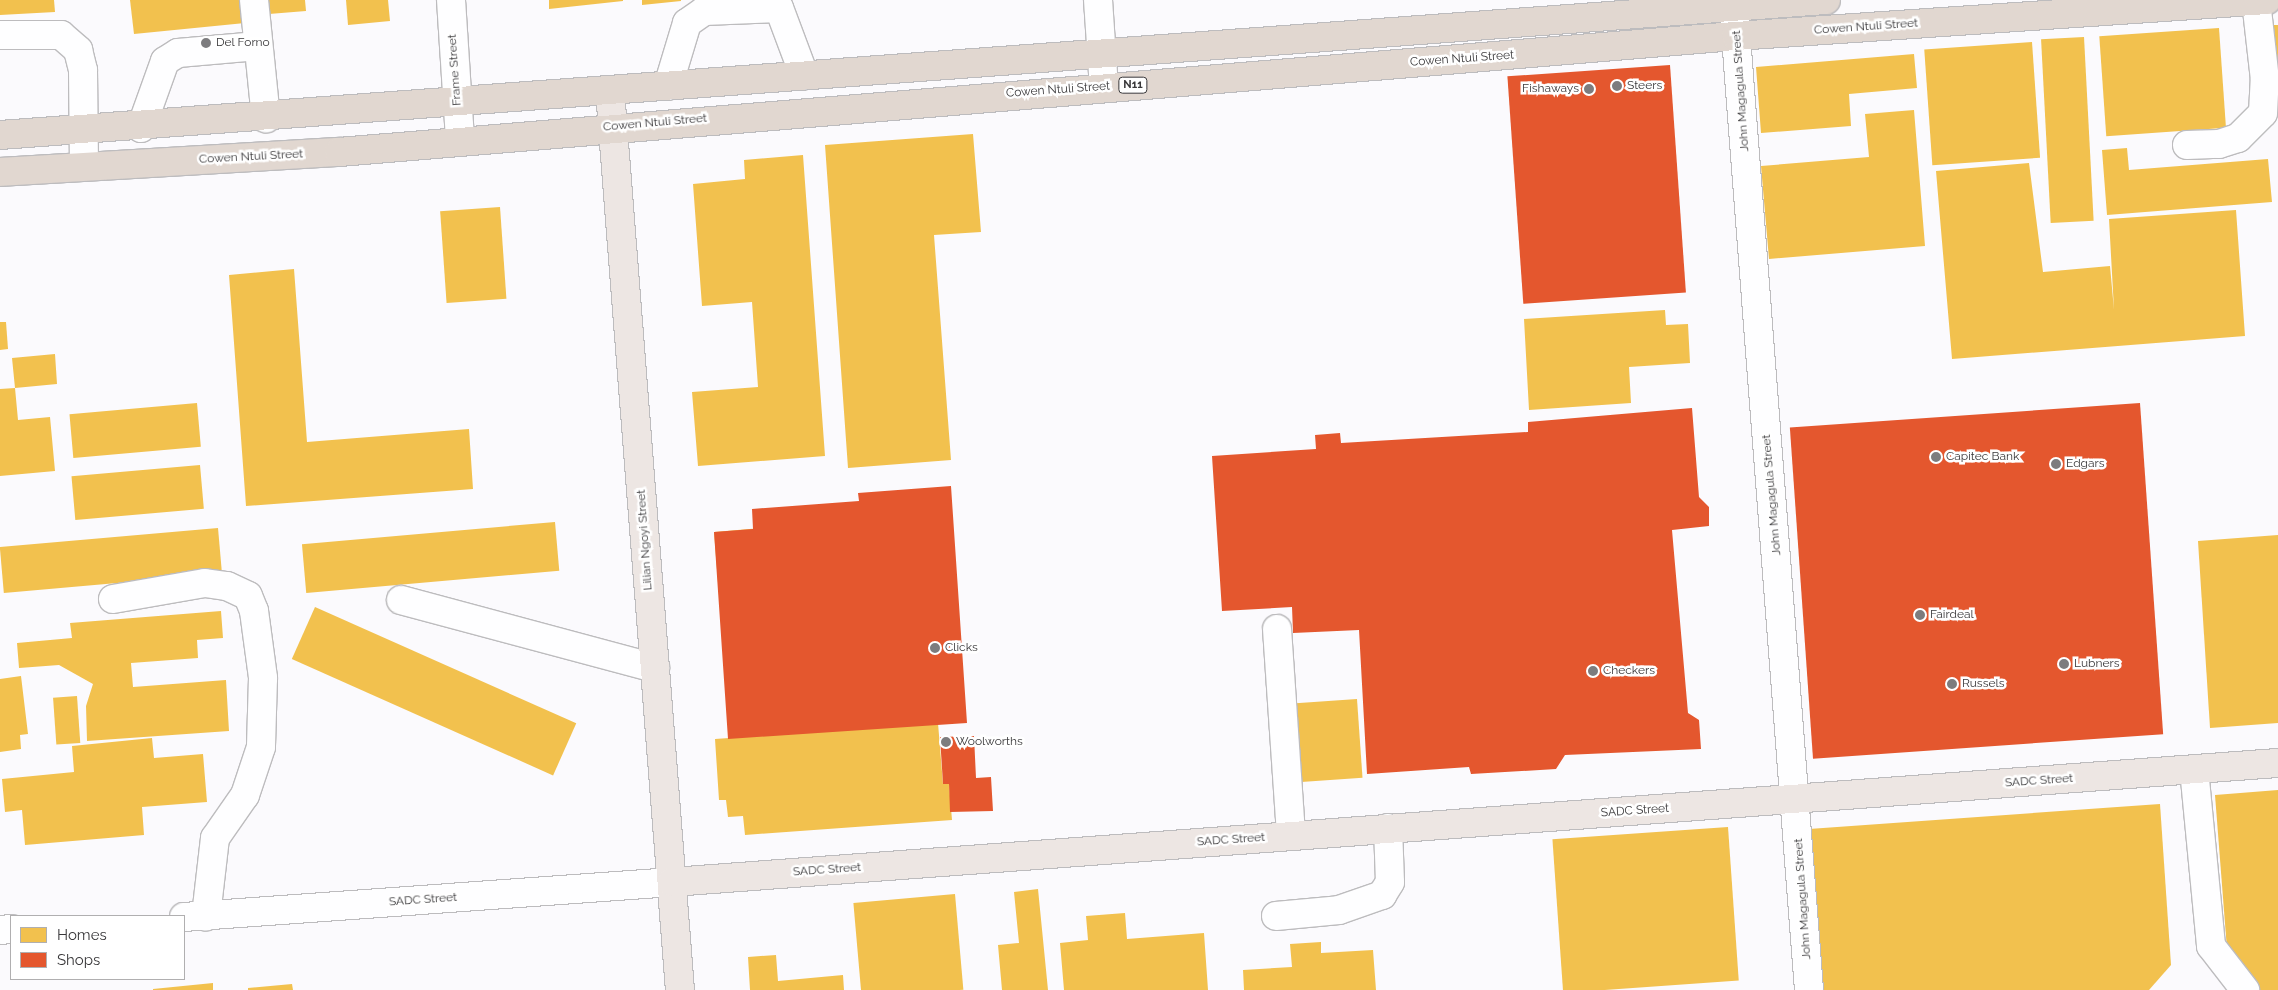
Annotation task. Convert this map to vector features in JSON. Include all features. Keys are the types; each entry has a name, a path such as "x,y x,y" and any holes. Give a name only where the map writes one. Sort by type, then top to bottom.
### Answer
{"highway":[{"path":"0,135 141,128 458,104 610,90 1734,3 1826,0"},
{"name":"Cowen Ntuli Street","path":"0,172 460,140 613,126 1736,36 2261,0"}],"main road":[{"name":"Lilian Ngoyi Street","path":"610,90 680,990"},
{"name":"SADC Street","path":"672,882 2278,763"}],"street":[{"path":"254,0 266,118"},
{"name":"Frame Street","path":"451,0 460,140"},
{"path":"1098,0 1104,87"},
{"path":"2186,145 2219,144 2238,138 2263,114 2265,80 2261,0"},
{"name":"John Magagula Street","path":"1734,3 1797,800 1809,990"},
{"path":"668,86 686,23 704,11 779,8 804,75"},
{"path":"0,36 61,35 78,50 84,166"},
{"path":"141,128 165,61 178,54 258,46"},
{"path":"113,599 205,583 228,586 248,596 254,611 262,678 261,747 245,795 215,838 195,916"},
{"path":"401,600 655,668"},
{"path":"1277,629 1292,836"},
{"path":"2194,769 2211,946 2245,990"},
{"path":"1276,916 1340,910 1382,895 1390,882 1388,828"},
{"name":"SADC Street","path":"195,916 672,882"}],"building: Homes":[{"path":"0,0 54,0 55,12 0,15"},
{"path":"130,0 243,0 245,23 134,34"},
{"path":"268,0 305,0 306,11 269,14"},
{"path":"346,0 388,0 390,21 348,25"},
{"path":"549,0 623,0 623,1 549,9"},
{"path":"642,0 681,0 681,1 642,5"},
{"path":"2272,25 2278,25 2278,90"},
{"path":"2219,28 2226,128 2106,136 2099,36"},
{"path":"2084,37 2094,221 2051,223 2041,39"},
{"path":"2032,42 2040,158 1932,165 1924,50"},
{"path":"1914,54 1917,88 1849,94 1851,126 1761,133 1756,67"},
{"path":"1914,110 1925,246 1769,259 1761,166 1869,157 1865,114"},
{"path":"973,134 981,232 934,235 951,460 848,468 825,145"},
{"path":"2127,148 2129,170 2268,159 2272,202 2107,215 2102,150"},
{"path":"803,155 825,456 698,466 692,392 758,387 752,302 702,306 693,184 745,179 744,160"},
{"path":"2029,163 2043,272 2110,266 2114,310 2109,219 2236,210 2245,336 1952,359 1936,171"},
{"path":"500,207 506,299 447,303 440,211"},
{"path":"294,269 307,442 469,429 473,489 246,506 229,275"},
{"path":"1665,310 1666,325 1688,324 1690,363 1629,367 1631,403 1529,410 1524,319"},
{"path":"0,322 6,322 8,349 0,350"},
{"path":"55,354 57,384 15,388 12,358"},
{"path":"15,388 18,420 50,417 55,471 0,476 0,389"},
{"path":"197,403 201,447 73,458 69,414"},
{"path":"200,465 204,509 75,520 71,476"},
{"path":"555,522 559,571 306,593 302,544"},
{"path":"820,523 822,545 750,551 757,633 895,622 903,720 730,734 714,532"},
{"path":"218,528 222,574 4,593 0,547"},
{"path":"2278,535 2278,723 2210,728 2198,541"},
{"path":"899,553 902,597 811,603 808,559"},
{"path":"784,560 789,623 767,625 761,562"},
{"path":"315,607 576,723 553,775 292,659"},
{"path":"221,611 223,638 197,640 198,658 131,663 133,687 226,680 229,731 87,741 86,706 93,684 59,665 19,668 17,643 72,638 70,623"},
{"path":"21,676 28,734 20,735 21,749 0,752 0,679"},
{"path":"77,696 80,743 56,745 53,698"},
{"path":"1357,699 1363,778 1298,782 1292,704"},
{"path":"938,723 943,784 949,784 952,820 745,835 743,816 728,817 726,800 719,800 715,739"},
{"path":"152,738 154,758 203,754 207,802 142,807 144,835 25,845 22,810 5,812 2,779 74,772 72,746"},
{"path":"2278,790 2278,990 2260,990 2228,962 2215,795"},
{"path":"2160,804 2171,965 2149,990 1820,990 1809,829"},
{"path":"1728,827 1739,981 1605,990 1563,990 1552,839"},
{"path":"1038,889 1048,990 1002,990 998,945 1019,943 1014,892"},
{"path":"955,894 963,990 861,990 853,903"},
{"path":"1125,913 1127,939 1204,933 1208,990 1064,990 1060,943 1088,940 1086,916"},
{"path":"1321,942 1321,953 1373,950 1376,990 1244,990 1243,970 1292,967 1290,944"},
{"path":"776,955 778,981 843,975 844,990 750,990 748,957"},
{"path":"213,983 213,990 153,990 153,989"},
{"path":"292,984 293,990 248,990 248,988"}],"building: Shops":[{"path":"1670,65 1686,292 1523,304 1507,76"},
{"path":"2140,403 2163,734 1813,759 1790,427"},
{"path":"1692,408 1699,497 1709,507 1709,526 1672,530 1688,713 1699,720 1701,749 1565,755 1556,769 1471,774 1469,767 1367,774 1359,630 1293,633 1292,607 1222,611 1212,456 1316,449 1315,435 1340,433 1341,443 1528,432 1528,422"},
{"path":"951,486 967,723 728,739 714,532 753,529 752,509 859,501 858,493"},
{"path":"974,736 976,778 991,777 993,811 950,812 949,784 943,784 940,737"}],"place":[{"name":"Del Forno","path":"206,43"},
{"name":"Steers","path":"1617,86"},
{"name":"Fishaways","path":"1589,89"},
{"name":"Capitec Bank","path":"1936,457"},
{"name":"Edgars","path":"2056,464"},
{"name":"Fairdeal","path":"1920,615"},
{"name":"Clicks","path":"935,648"},
{"name":"Lubners","path":"2064,664"},
{"name":"Checkers","path":"1593,671"},
{"name":"Russels","path":"1952,684"},
{"name":"Woolworths","path":"946,742"}]}
